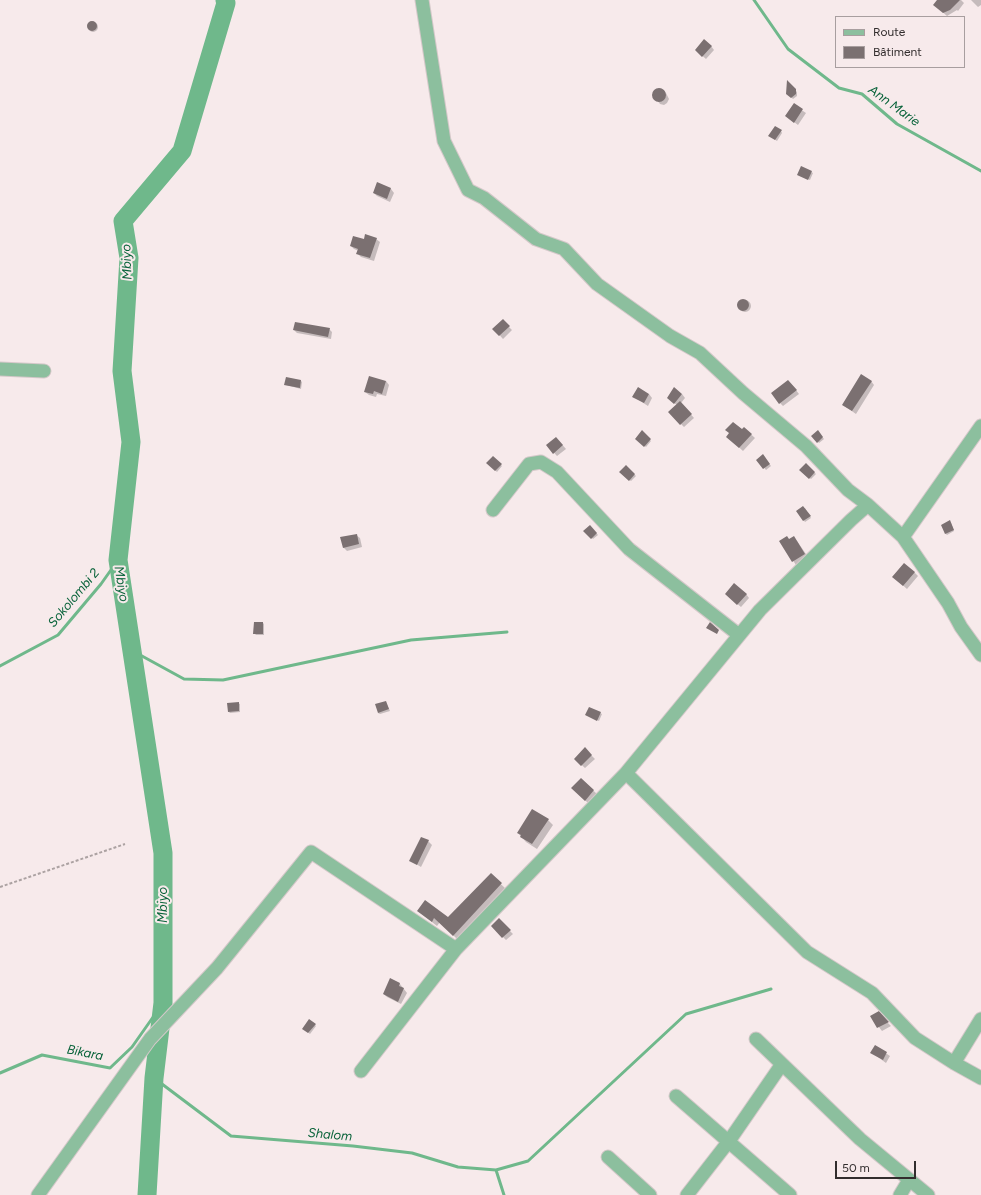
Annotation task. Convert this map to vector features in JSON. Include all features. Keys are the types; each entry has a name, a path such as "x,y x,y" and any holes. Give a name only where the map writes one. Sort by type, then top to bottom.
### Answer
{"street":[{"path":"422,0 444,141 468,190 484,198 536,239 564,249 597,284 670,336 700,353 743,393 806,446 848,490 868,505 903,537 948,603 961,628 981,655"},
{"path":"0,369 44,370"},
{"path":"903,537 981,426"},
{"path":"493,510 529,464 541,462 557,472 629,549 739,636"},
{"path":"361,1072 456,949 626,773 760,610 868,505"},
{"path":"626,773 807,952 872,993 915,1038 981,1078"},
{"path":"38,1195 150,1039 217,968 311,852 456,949"},
{"path":"954,1063 981,1019"},
{"path":"756,1039 860,1139 928,1195"},
{"path":"687,1195 729,1141 782,1064"},
{"path":"676,1096 790,1195"},
{"path":"608,1157 650,1195"},
{"path":"900,1195 909,1180"}],"path":[{"path":"0,887 125,844"}],"building":[{"path":"937,0 960,0 950,10 943,13 933,5"},
{"path":"90,21 94,21 96,22 96,30 90,31 87,28 87,24"},
{"path":"704,39 712,46 702,57 695,50"},
{"path":"787,80 796,89 796,94 791,98 786,94"},
{"path":"659,88 664,90 666,95 664,100 659,102 654,100 652,95 654,90"},
{"path":"794,103 803,109 794,123 785,116"},
{"path":"775,126 782,130 775,140 768,136"},
{"path":"801,166 812,171 808,180 797,175"},
{"path":"377,182 391,188 387,199 373,193"},
{"path":"365,234 377,238 370,258 356,254 358,249 350,246 353,236 364,239"},
{"path":"745,299 748,300 748,310 741,311 738,310 737,303 738,300"},
{"path":"503,319 510,326 499,336 492,329"},
{"path":"295,322 330,328 328,337 293,330"},
{"path":"861,374 872,381 852,411 842,405"},
{"path":"369,376 386,381 382,394 374,391 373,394 364,392"},
{"path":"286,377 301,380 300,388 284,385"},
{"path":"788,380 797,390 779,404 771,393"},
{"path":"638,387 649,394 644,403 632,397"},
{"path":"674,387 682,394 674,404 667,398"},
{"path":"680,401 692,414 680,425 668,412"},
{"path":"733,422 742,429 744,427 752,434 739,448 726,437 729,433 725,430"},
{"path":"642,430 651,439 644,447 635,439"},
{"path":"818,430 823,437 817,443 811,436"},
{"path":"556,437 563,445 553,454 546,445"},
{"path":"763,454 770,464 763,469 756,460"},
{"path":"493,456 502,464 495,471 486,463"},
{"path":"806,463 815,472 809,479 799,470"},
{"path":"626,465 635,474 629,481 619,472"},
{"path":"803,506 811,516 803,521 796,511"},
{"path":"950,520 954,530 945,534 941,525"},
{"path":"590,525 597,533 591,539 583,531"},
{"path":"357,534 359,544 343,548 340,537"},
{"path":"787,536 789,539 794,536 805,554 792,562 779,541"},
{"path":"904,563 915,572 903,586 892,577"},
{"path":"734,583 747,594 737,605 725,594"},
{"path":"254,622 263,622 263,634 253,634"},
{"path":"710,622 719,630 717,634 706,628"},
{"path":"386,701 389,709 378,713 375,704"},
{"path":"239,702 239,711 228,712 227,703"},
{"path":"589,707 601,712 597,721 585,715"},
{"path":"585,747 592,755 581,766 574,759"},
{"path":"581,778 594,790 585,801 571,788"},
{"path":"532,809 549,819 532,844 520,837 521,835 517,833"},
{"path":"421,837 429,840 417,865 409,861"},
{"path":"491,873 502,883 453,936 434,918 432,922 417,911 425,900 448,917"},
{"path":"499,918 511,930 502,938 491,926"},
{"path":"390,978 400,983 399,986 404,988 398,1002 383,994"},
{"path":"879,1011 889,1022 877,1028 870,1016"},
{"path":"309,1019 316,1024 308,1033 302,1029"},
{"path":"875,1045 887,1052 883,1060 870,1053"}],"waterway":[{"name":"Mbiyo","path":"147,1195 154,1078 163,1003 163,853 118,560 131,442 122,371 129,258 123,221 182,151 226,3 225,0"},
{"name":"Ann Marie","path":"754,0 788,49 839,88 862,94 897,124 981,171"},
{"name":"Sokolombi 2","path":"0,666 58,635 101,584 118,560"},
{"path":"131,650 184,679 223,680 411,640 507,632"},
{"name":"Shalom","path":"154,1078 231,1136 353,1146 412,1153 458,1167 496,1170 528,1161 686,1014 771,989"},
{"name":"Bikara","path":"0,1073 42,1055 110,1068 132,1047 163,1003"},
{"name":"Shalom","path":"496,1170 504,1195"}]}
